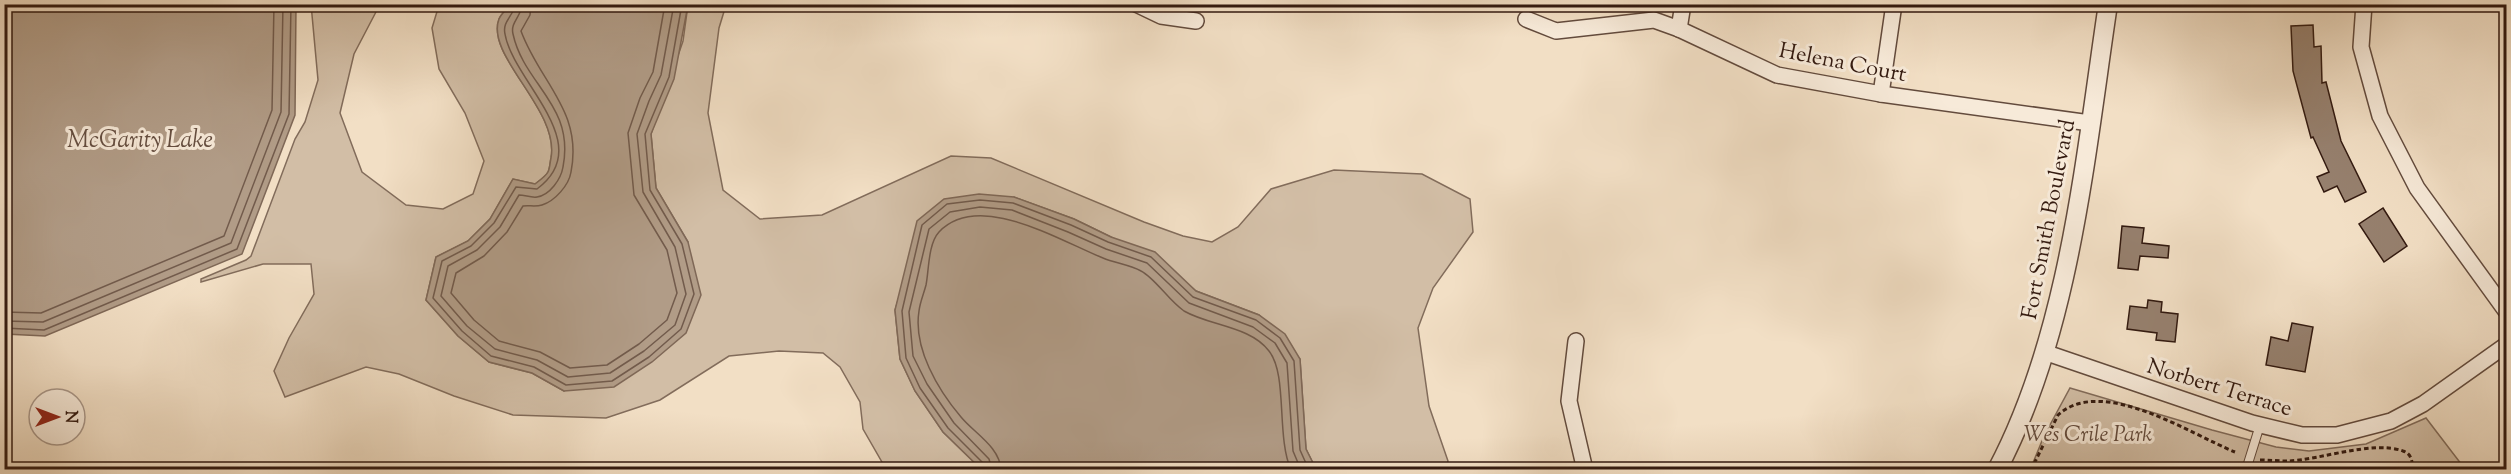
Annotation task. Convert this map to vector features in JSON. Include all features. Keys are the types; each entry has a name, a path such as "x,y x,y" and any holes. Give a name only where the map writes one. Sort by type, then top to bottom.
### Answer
{"street":[{"path":"1136,4 1161,15 1196,21"},
{"path":"1679,29 1683,4"},
{"path":"1881,94 1894,4"},
{"name":"Fort Smith Boulevard","path":"1997,470 2014,438 2044,352 2072,239 2108,4"},
{"path":"2364,4 2361,46 2380,116 2417,188 2506,311"},
{"name":"Helena Court","path":"1526,19 1556,31 1654,20 1679,29 1777,75 1881,94 2090,123"},
{"path":"1576,340 1569,400 1585,470"},
{"name":"Norbert Terrace","path":"2044,352 2260,425 2302,435 2337,435 2391,421 2423,404 2506,345"}],"lane":[{"path":"2246,470 2260,425"}],"path":[{"path":"2031,470 2058,415 2065,409 2089,400 2141,408 2235,452"},
{"path":"2259,460 2289,461 2344,452 2396,449 2405,451 2411,456 2413,470"}],"green space":[{"path":"311,4 372,5 377,10 354,54 340,113 362,172 406,205 443,209 473,194 484,161 465,113 439,69 432,28 439,5 511,5 499,19 498,34 502,50 545,121 551,140 549,169 546,175 535,184 513,179 490,219 468,241 436,257 426,300 458,336 489,362 532,373 564,391 688,242 656,188 651,134 683,41 688,5 726,5 719,28 708,113 723,190 760,219 822,215 951,156 991,158 1144,222 1183,236 1212,242 1238,227 1271,189 1334,170 1422,174 1470,199 1473,232 1433,288 1418,328 1429,406 1448,461 1446,470 1316,469 1306,449 1300,359 1259,315 1196,291 1177,275 1111,237 1074,219 1014,197 904,281 895,310 900,359 915,391 943,432 981,469 886,469 863,429 860,402 840,367 823,353 779,351 729,356 660,400 606,418 513,415 454,396 399,374 366,367 285,397 274,371 289,338 314,294 311,264 263,264 201,282 201,279 251,256 295,139 305,122 318,80"},
{"name":"Wes Crile Park","path":"2070,388 2276,447 2309,451 2366,444 2426,418 2465,469 2030,470 2044,436"}],"water":[{"path":"511,4 688,5 674,79 651,134 656,188 688,242 701,295 686,333 652,362 614,387 564,391 532,373 489,362 458,336 426,300 436,257 468,241 490,219 513,179 535,184 546,175 549,169 551,140 545,121 502,50 498,34 499,19"},
{"name":"McGarity Lake","path":"4,5 296,5 295,115 242,254 45,336 5,334"},
{"path":"979,194 1014,197 1074,219 1111,237 1155,252 1196,291 1259,315 1285,334 1300,359 1306,449 1316,469 981,469 943,432 915,391 900,359 895,310 917,221 944,199"}],"building":[{"path":"2313,25 2314,47 2321,46 2322,83 2326,82 2341,141 2366,192 2345,202 2337,186 2324,192 2317,177 2329,172 2313,137 2311,138 2293,71 2291,26"},
{"path":"2383,208 2407,246 2384,262 2359,224"},
{"path":"2122,226 2144,228 2142,243 2169,246 2168,258 2140,256 2138,270 2118,268"},
{"path":"2148,300 2162,302 2161,312 2178,314 2175,342 2156,340 2157,333 2127,329 2130,306 2147,308"},
{"path":"2292,323 2313,327 2305,372 2266,365 2271,337 2288,341"}]}
